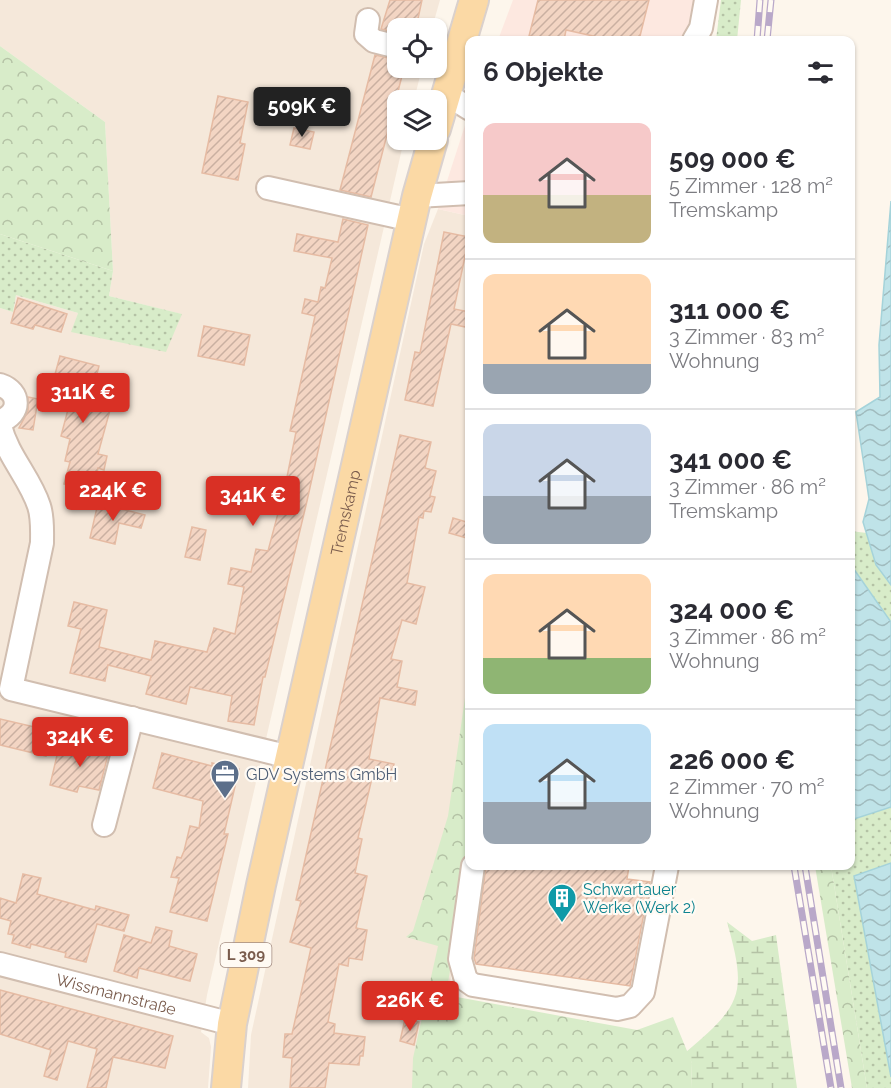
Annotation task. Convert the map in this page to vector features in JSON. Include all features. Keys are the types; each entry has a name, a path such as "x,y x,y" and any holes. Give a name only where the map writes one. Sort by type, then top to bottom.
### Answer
{"main road":[{"path":"447,115 458,101 456,54 474,0"},
{"name":"Tremskamp","path":"232,1024 290,757 415,208 430,150"},
{"name":"L 309","path":"226,1088 232,1024"}],"street":[{"path":"696,36 701,28 706,0"},
{"path":"368,20 366,34 369,39 387,44"},
{"path":"268,188 415,208 465,195"},
{"path":"0,385 10,388 16,397 16,409 10,418 0,421"},
{"path":"0,426 5,446 38,504 42,524 42,543 6,688 290,757"},
{"path":"104,825 132,718"},
{"path":"472,870 460,959 466,980 485,987 617,1009 630,1006 643,992 666,870"},
{"name":"Wissmannstraße","path":"0,964 232,1024"}],"shaded area":[{"path":"0,0 440,0 435,18 387,18 387,78 420,78 416,90 387,90 387,150 402,150 207,995 201,1032 209,1038 211,1047 208,1088 0,1088 0,308 13,312 16,295 78,313 72,332 181,314 109,296 113,271 105,122 0,46"},
{"path":"513,0 697,0 691,28 684,36 500,36"},
{"path":"465,125 465,215 438,209"},
{"path":"438,209 465,215 465,870 470,870 431,1088 248,1088 251,1035 424,244"}],"green space":[{"path":"721,0 741,0 737,36 716,36"},
{"path":"0,46 105,122 113,271 0,234"},
{"path":"0,234 113,271 109,296 182,314 166,352 71,332 78,313 16,295 13,312 0,308"},
{"path":"855,532 867,533 876,565 891,585 891,622 855,571"},
{"path":"465,698 467,870 446,995 637,1030 673,1017 692,1063 691,1088 412,1088 413,1058 438,946 406,937 413,931 448,816"},
{"path":"891,807 891,863 854,876 891,1077 891,1088 867,1088 832,870 855,870 855,819"},
{"path":"816,870 832,870 867,1088 852,1088"},
{"path":"727,922 752,941 776,935 797,1088 691,1088 692,1063 686,1052 719,1021 735,996 738,982 737,966"}],"water":[{"path":"891,201 891,585 876,565 863,522 869,499 856,412 880,397 879,345"},
{"path":"855,571 891,622 891,807 855,819"},
{"path":"891,863 891,1077 854,876"}],"building":[{"path":"390,0 422,0 418,18 387,18 387,30 381,29"},
{"path":"538,0 649,0 640,36 593,36 566,30 565,36 529,36"},
{"path":"375,55 387,58 387,78 401,78 398,90 387,90 387,134 371,197 340,190"},
{"path":"218,96 248,102 240,143 245,144 238,180 202,173"},
{"path":"294,128 314,132 310,149 290,145"},
{"path":"343,219 368,225 307,501 265,677 263,677 254,725 228,721 232,696 190,687 186,704 146,694 151,676 108,665 105,681 70,673 81,629 68,626 74,602 107,610 99,647 151,660 155,641 207,652 214,628 235,634 244,587 228,584 231,568 251,572 256,549 268,551 285,487 296,432 290,431 315,316 302,313 305,299 318,302 321,287 325,288 332,258 294,251 297,234 338,242"},
{"path":"444,232 465,236 465,256 454,309 465,311 465,327 451,324 433,406 405,400 415,352 420,353"},
{"path":"18,298 67,314 61,332 35,325 33,329 11,323"},
{"path":"204,326 250,335 244,365 198,356"},
{"path":"60,356 99,366 89,405 110,410 98,454 107,456 104,470 98,468 93,491 64,484 70,462 65,461 70,439 61,436 75,383 54,378"},
{"path":"28,397 38,399 33,430 19,428 28,411"},
{"path":"400,435 431,442 425,468 436,471 430,496 435,497 431,512 424,511 423,518 419,517 407,583 425,587 416,624 402,620 391,659 402,661 397,687 417,691 415,705 380,698 369,759 394,764 390,781 372,778 358,838 362,839 355,873 367,876 356,928 367,930 362,960 349,958 348,966 339,964 328,1022 335,1024 334,1033 365,1037 363,1056 360,1056 359,1065 329,1063 325,1088 290,1088 292,1058 283,1057 285,1034 292,1034 311,948 290,942 301,901 296,900"},
{"path":"98,503 145,515 141,528 119,523 115,544 90,538"},
{"path":"453,518 465,522 465,538 449,533"},
{"path":"192,527 206,530 200,560 185,557"},
{"path":"0,719 52,731 46,756 0,745"},
{"path":"98,740 111,743 99,790 79,786 77,792 50,785 59,747 94,755"},
{"path":"162,753 212,766 212,763 239,769 224,834 228,834 207,921 170,912 179,878 171,877 177,857 181,858 184,851 190,826 199,828 203,801 153,788"},
{"name":"Schwartauer Werke (Werk 2)","path":"485,870 628,870 627,879 650,882 630,986 476,964 474,958"},
{"path":"23,874 41,878 37,894 95,910 96,906 129,915 124,931 97,924 86,962 65,957 66,953 31,944 30,948 12,943 14,935 8,934 11,921 0,918 0,898 16,903"},
{"path":"156,927 172,931 169,946 197,954 190,981 139,968 137,978 114,971 124,935 151,943"},
{"path":"0,990 173,1036 165,1068 113,1057 106,1088 87,1088 97,1049 68,1041 57,1080 44,1076 51,1050 0,1034"},
{"path":"405,1019 419,1022 414,1045 400,1041"}],"railway":[{"path":"757,36 760,0"},
{"path":"767,36 771,0"},
{"path":"795,870 831,1088"},
{"path":"806,870 841,1088"}],"place":[{"name":"GDV Systems GmbH","path":"225,800"},
{"name":"Schwartauer Werke (Werk 2)","path":"562,924"}]}
